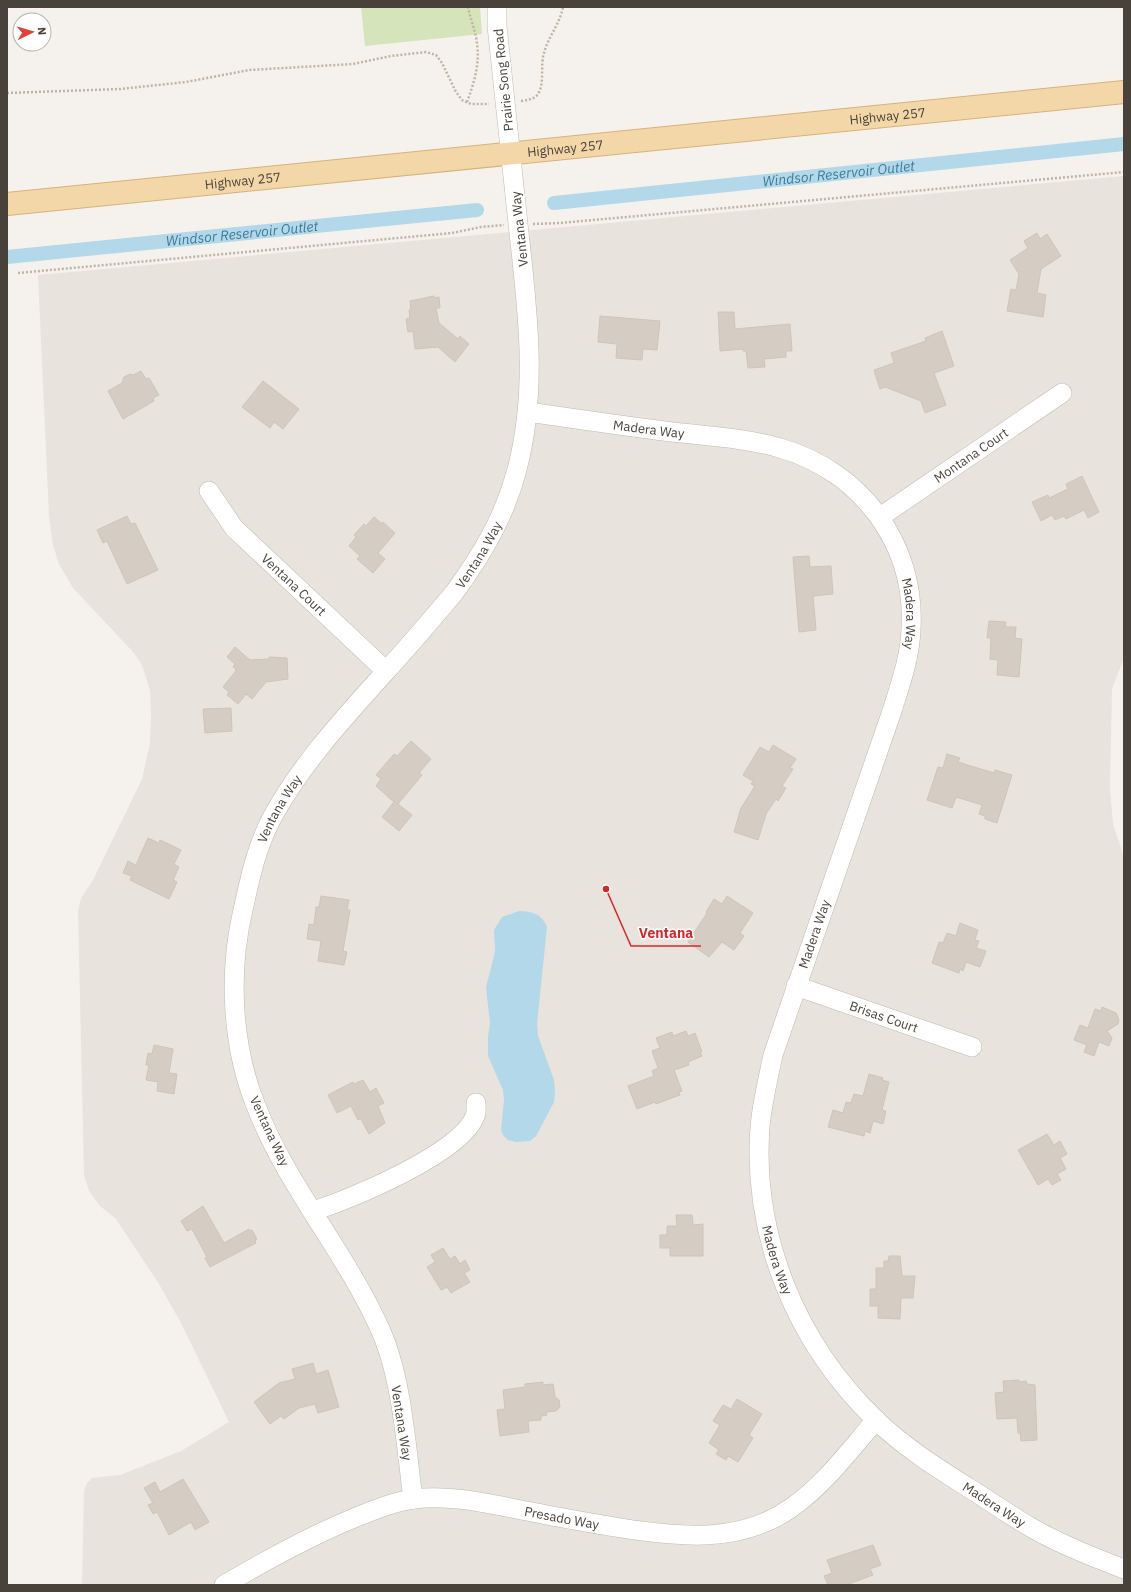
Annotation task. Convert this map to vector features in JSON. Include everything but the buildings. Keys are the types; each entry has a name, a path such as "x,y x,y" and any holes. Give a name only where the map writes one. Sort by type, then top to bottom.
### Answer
{"main road":[{"name":"Highway 257","path":"7,204 1124,92"}],"street":[{"name":"Prairie Song Road","path":"497,7 498,33 511,154"},
{"name":"Ventana Way","path":"413,1499 400,1403 388,1350 381,1330 353,1276 271,1138 256,1105 246,1074 237,1025 237,938 261,842 273,816 293,782 320,745 454,593 486,546 508,500 524,441 528,412 530,347 511,154"},
{"name":"Montana Court","path":"880,517 1062,393"},
{"name":"Madera Way","path":"528,412 711,436 781,448 816,462 831,470 848,483 880,517 890,533 905,575 911,609 910,645 905,671 892,712 773,1055 765,1092 760,1126 760,1172 764,1212 770,1240 784,1286 795,1312 827,1365 876,1420 927,1461 1032,1528 1076,1550 1124,1569"},
{"name":"Ventana Court","path":"209,491 234,528 386,671"},
{"name":"Brisas Court","path":"796,986 972,1047"},
{"path":"313,1211 355,1197 387,1182 430,1157 455,1140 467,1128 475,1116 476,1103"},
{"name":"Presado Way","path":"224,1585 271,1557 318,1534 372,1511 413,1499 437,1498 481,1502 576,1521 663,1534 707,1536 730,1533 765,1523 792,1507 812,1492 832,1472 876,1420"}],"path":[{"path":"467,102 474,82 478,62 477,43 468,7"},
{"path":"522,100 530,99 538,95 541,88 541,65 544,52 561,20 563,7"},
{"path":"7,93 120,89 186,82 249,70 353,64 391,56 426,52 436,55 462,100 467,102 489,104"},
{"path":"18,273 445,234 481,227 560,223 1124,172"}],"shaded area":[{"path":"1124,176 1124,658 1112,689 1110,790 1113,824 1124,857 1124,1585 82,1585 84,1491 87,1483 92,1478 120,1475 181,1451 229,1422 181,1323 159,1284 116,1219 100,1206 89,1191 84,1175 78,910 81,898 93,880 142,779 150,743 150,690 142,665 134,653 73,588 59,564 53,545 49,516 38,275"}],"green space":[{"path":"361,7 480,7 482,34 365,46"}],"water":[{"path":"519,911 536,914 542,919 547,927 537,1024 538,1036 554,1080 555,1091 554,1102 536,1136 530,1141 516,1142 508,1140 503,1135 501,1130 504,1100 503,1090 488,1056 488,1036 490,1023 486,987 495,952 494,930 502,917"}],"waterway":[{"name":"Windsor Reservoir Outlet","path":"554,203 1124,144"},
{"name":"Windsor Reservoir Outlet","path":"7,257 477,210"}],"place":[{"name":"Ventana","path":"606,889"}]}
